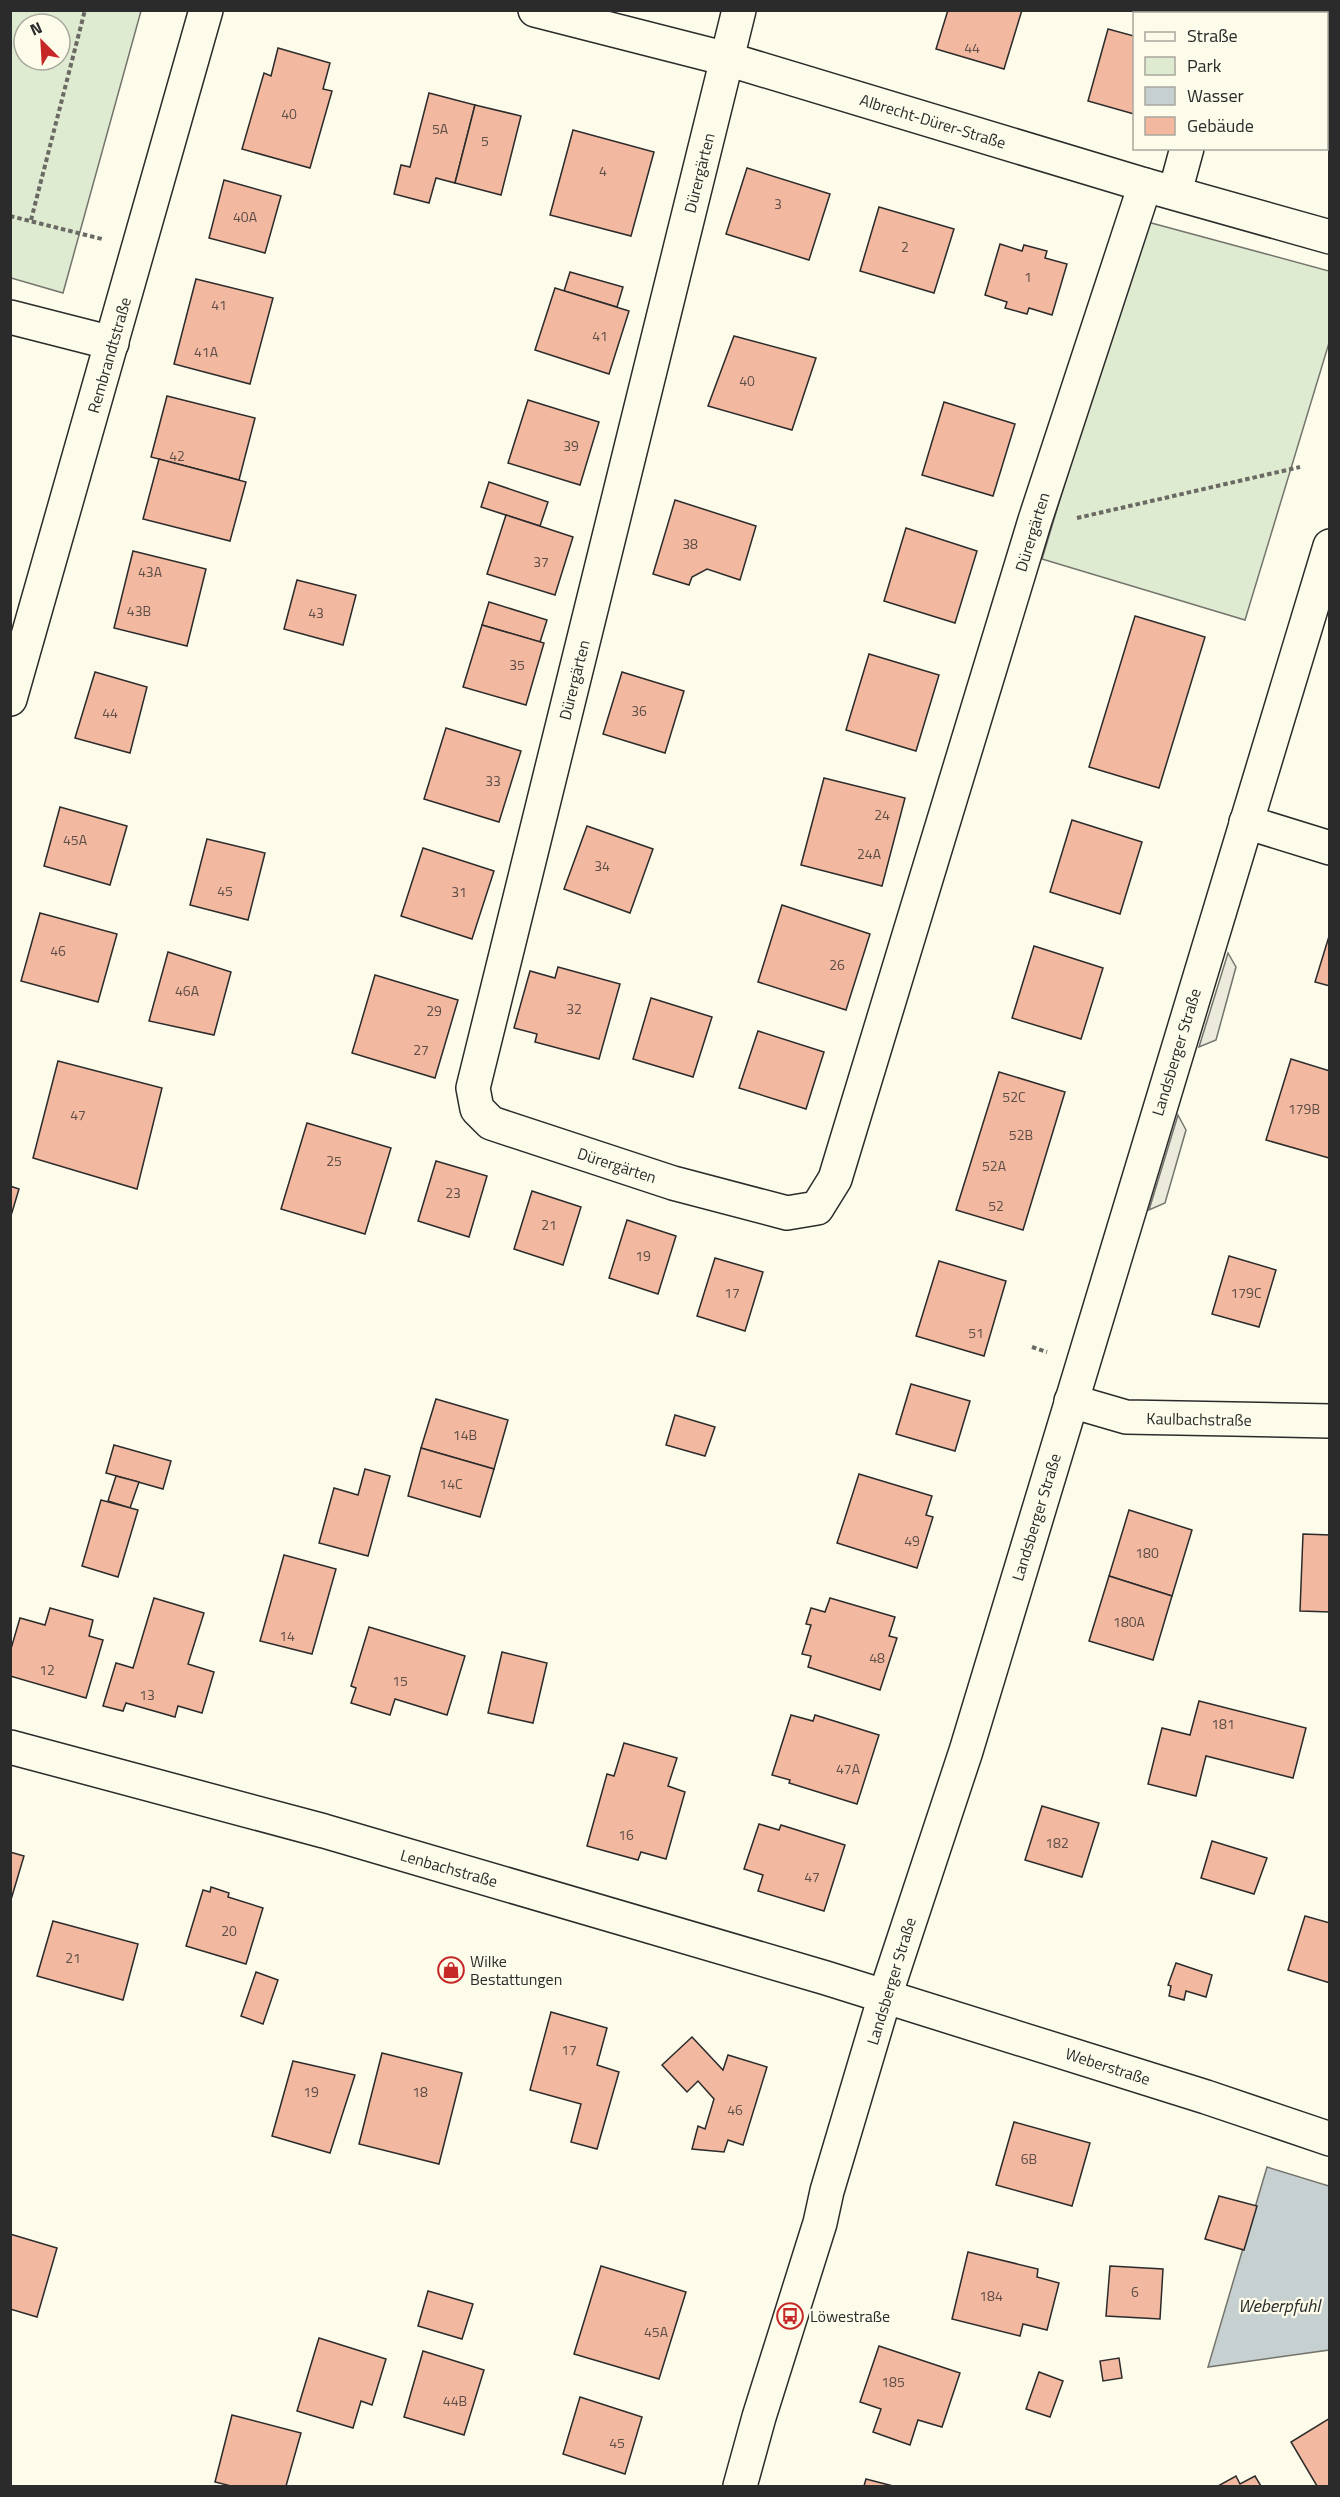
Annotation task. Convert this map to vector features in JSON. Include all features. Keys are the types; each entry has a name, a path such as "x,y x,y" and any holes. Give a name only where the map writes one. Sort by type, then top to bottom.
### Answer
{"street":[{"name":"Rembrandtstraße","path":"10,699 140,249 206,10"},
{"name":"Albrecht-Dürer-Straße","path":"535,10 727,59 1329,237"},
{"name":"Dürergärten","path":"739,10 473,1088 477,1109 491,1123 684,1186 787,1213 817,1208 835,1179 1035,520 1160,188 1186,150"},
{"path":"10,317 112,344"},
{"name":"Landsberger Straße","path":"740,2487 762,2406 820,2223 827,2191 885,1996 966,1751 1329,546"},
{"path":"1246,822 1329,848"},
{"name":"Kaulbachstraße","path":"1071,1401 1126,1418 1329,1421"},
{"name":"Lenbachstraße","path":"10,1747 324,1831 885,1996"},
{"name":"Weberstraße","path":"885,1996 1206,2097 1329,2139"}],"path":[{"path":"31,220 85,10"},
{"path":"10,216 140,249"},
{"path":"1035,520 1054,523 1300,467"}],"green space":[{"path":"10,11 141,11 63,293 11,278"},
{"path":"1144,221 1329,271 1329,343 1245,620 1042,559"}],"shaded area":[{"path":"1228,953 1236,967 1216,1040 1199,1047"},
{"path":"1178,1115 1186,1130 1165,1203 1149,1210"}],"water":[{"name":"Weberpfuhl","path":"1267,2167 1329,2186 1329,2350 1208,2367"}],"building":[{"path":"948,10 1022,10 1004,69 936,49"},
{"path":"1108,29 1133,36 1133,114 1088,101"},
{"path":"278,48 330,63 323,89 332,91 310,168 242,149 264,73 271,76"},
{"path":"1328,70 1330,70 1330,149 1328,148"},
{"path":"429,93 475,105 455,183 436,178 429,203 394,194 401,165 410,167"},
{"path":"475,105 521,116 501,195 455,183"},
{"path":"573,130 654,152 631,236 550,215"},
{"path":"747,168 830,194 809,260 726,234"},
{"path":"224,180 281,196 265,253 209,238"},
{"path":"879,207 954,229 934,293 860,271"},
{"path":"1000,244 1022,251 1024,245 1047,251 1045,258 1067,264 1052,315 1029,308 1027,314 1005,308 1007,302 985,295"},
{"path":"570,272 623,287 617,307 564,291"},
{"path":"196,279 273,298 250,384 174,364"},
{"path":"555,288 629,311 609,374 535,350"},
{"path":"734,336 816,358 792,430 708,406"},
{"path":"167,396 255,418 239,480 151,457"},
{"path":"528,400 599,422 580,485 508,463"},
{"path":"944,402 1015,424 993,496 922,475"},
{"path":"159,459 246,482 230,541 143,519"},
{"path":"489,482 548,502 540,526 481,507"},
{"path":"675,500 756,526 740,580 707,569 692,577 689,585 653,574"},
{"path":"506,515 573,537 555,595 487,574"},
{"path":"906,528 977,551 955,623 884,601"},
{"path":"133,551 206,569 187,646 114,628"},
{"path":"297,580 356,595 343,645 284,629"},
{"path":"489,602 547,620 540,642 482,625"},
{"path":"1135,616 1205,637 1159,788 1089,767"},
{"path":"482,625 544,643 526,705 463,687"},
{"path":"869,654 939,675 916,751 846,730"},
{"path":"95,672 147,687 130,753 75,738"},
{"path":"622,672 684,691 665,753 603,734"},
{"path":"446,728 521,751 499,822 424,799"},
{"path":"824,778 905,798 882,886 801,865"},
{"path":"60,807 127,826 110,885 44,866"},
{"path":"1072,820 1142,842 1120,914 1050,892"},
{"path":"587,826 653,849 630,913 564,889"},
{"path":"207,839 265,853 248,920 190,905"},
{"path":"423,848 494,871 472,939 401,916"},
{"path":"782,905 870,934 846,1010 758,982"},
{"path":"40,913 117,934 98,1002 21,981"},
{"path":"1330,933 1330,986 1315,982"},
{"path":"1034,946 1103,968 1081,1039 1012,1018"},
{"path":"168,952 231,972 214,1035 149,1021"},
{"path":"558,967 620,984 599,1059 535,1042 537,1034 514,1028 530,971 555,978"},
{"path":"375,975 458,1000 435,1078 352,1053"},
{"path":"651,998 712,1017 693,1077 633,1059"},
{"path":"758,1031 824,1052 806,1109 739,1088"},
{"path":"1291,1059 1330,1071 1329,1158 1266,1140"},
{"path":"58,1061 162,1088 137,1189 33,1158"},
{"path":"999,1072 1065,1092 1023,1230 956,1210"},
{"path":"307,1123 391,1148 365,1234 281,1209"},
{"path":"436,1161 487,1176 469,1237 418,1221"},
{"path":"10,1186 19,1189 10,1219"},
{"path":"532,1191 581,1207 563,1265 514,1249"},
{"path":"627,1220 676,1236 658,1294 609,1278"},
{"path":"1229,1256 1276,1270 1259,1327 1212,1314"},
{"path":"715,1258 763,1272 745,1331 697,1316"},
{"path":"939,1261 1006,1281 984,1356 916,1336"},
{"path":"911,1384 970,1401 955,1451 896,1434"},
{"path":"436,1399 508,1420 494,1469 421,1448"},
{"path":"675,1415 715,1427 705,1456 666,1445"},
{"path":"114,1445 171,1461 163,1489 106,1473"},
{"path":"421,1448 494,1469 480,1517 408,1496"},
{"path":"365,1469 390,1476 368,1556 319,1543 334,1488 358,1495"},
{"path":"859,1474 932,1496 926,1515 933,1517 917,1568 837,1543"},
{"path":"116,1476 139,1482 130,1508 108,1501"},
{"path":"101,1500 138,1510 118,1577 82,1566"},
{"path":"1129,1510 1192,1530 1172,1596 1109,1576"},
{"path":"1303,1534 1330,1535 1330,1612 1300,1611"},
{"path":"284,1555 336,1569 312,1654 260,1641"},
{"path":"1109,1576 1172,1596 1153,1660 1089,1641"},
{"path":"154,1598 204,1613 188,1664 214,1672 202,1713 178,1706 175,1717 126,1703 123,1711 103,1706 116,1663 133,1668"},
{"path":"830,1598 895,1617 889,1636 897,1638 880,1690 808,1667 811,1656 802,1654 811,1625 806,1624 811,1608 825,1612"},
{"path":"50,1608 93,1620 89,1636 103,1640 86,1698 10,1676 10,1652 20,1618 45,1625"},
{"path":"369,1627 465,1656 447,1715 395,1699 390,1715 351,1703 356,1688 351,1686"},
{"path":"502,1652 547,1663 533,1723 488,1713"},
{"path":"1199,1701 1306,1728 1293,1778 1206,1756 1196,1796 1148,1784 1162,1728 1190,1735"},
{"path":"791,1715 813,1721 815,1715 879,1735 857,1804 789,1783 790,1780 772,1775"},
{"path":"624,1743 677,1758 668,1786 685,1792 666,1859 641,1852 638,1860 587,1846 607,1774 614,1776"},
{"path":"1042,1806 1099,1823 1082,1877 1025,1860"},
{"path":"759,1824 779,1830 781,1825 845,1845 824,1911 758,1891 763,1875 744,1869"},
{"path":"1212,1841 1267,1858 1254,1894 1201,1878"},
{"path":"10,1852 24,1856 10,1903"},
{"path":"211,1887 229,1893 228,1897 263,1908 246,1964 186,1946 203,1890 210,1892"},
{"path":"1305,1916 1330,1923 1330,1983 1288,1970"},
{"path":"53,1921 138,1944 123,2000 37,1976"},
{"path":"1176,1963 1212,1975 1206,1997 1186,1991 1184,2000 1169,1996 1171,1986 1168,1985"},
{"path":"256,1972 278,1980 263,2024 241,2016"},
{"path":"551,2012 607,2028 597,2065 619,2072 597,2149 571,2142 581,2104 530,2090"},
{"path":"692,2037 723,2070 728,2055 767,2067 743,2145 728,2140 724,2152 692,2149 698,2126 705,2129 714,2099 698,2081 687,2092 662,2065"},
{"path":"382,2053 462,2073 439,2164 359,2144"},
{"path":"293,2061 355,2075 330,2153 272,2136"},
{"path":"1014,2122 1090,2143 1072,2206 996,2185"},
{"path":"1219,2196 1257,2206 1244,2250 1205,2239"},
{"path":"10,2234 57,2248 37,2317 10,2309"},
{"path":"968,2252 1038,2269 1037,2277 1059,2283 1047,2330 1023,2324 1020,2336 952,2319"},
{"path":"601,2266 686,2292 659,2379 574,2354"},
{"path":"1110,2266 1163,2269 1160,2319 1106,2316"},
{"path":"428,2291 473,2304 462,2339 418,2326"},
{"path":"319,2338 386,2359 372,2405 361,2401 353,2428 297,2411"},
{"path":"879,2346 960,2373 942,2427 918,2420 910,2445 873,2432 881,2409 860,2402"},
{"path":"423,2351 484,2370 464,2435 404,2417"},
{"path":"1119,2358 1122,2378 1103,2381 1100,2361"},
{"path":"1039,2372 1063,2381 1050,2417 1026,2409"},
{"path":"580,2397 642,2417 625,2474 563,2454"},
{"path":"232,2415 301,2433 286,2486 231,2486 215,2482"},
{"path":"1330,2418 1330,2486 1317,2486 1291,2442"},
{"path":"1236,2476 1240,2484 1255,2476 1261,2486 1218,2486"},
{"path":"866,2479 893,2486 864,2486"}],"place":[{"name":"Wilke Bestattungen","path":"451,1970"},
{"name":"Löwestraße","path":"790,2316"}]}
